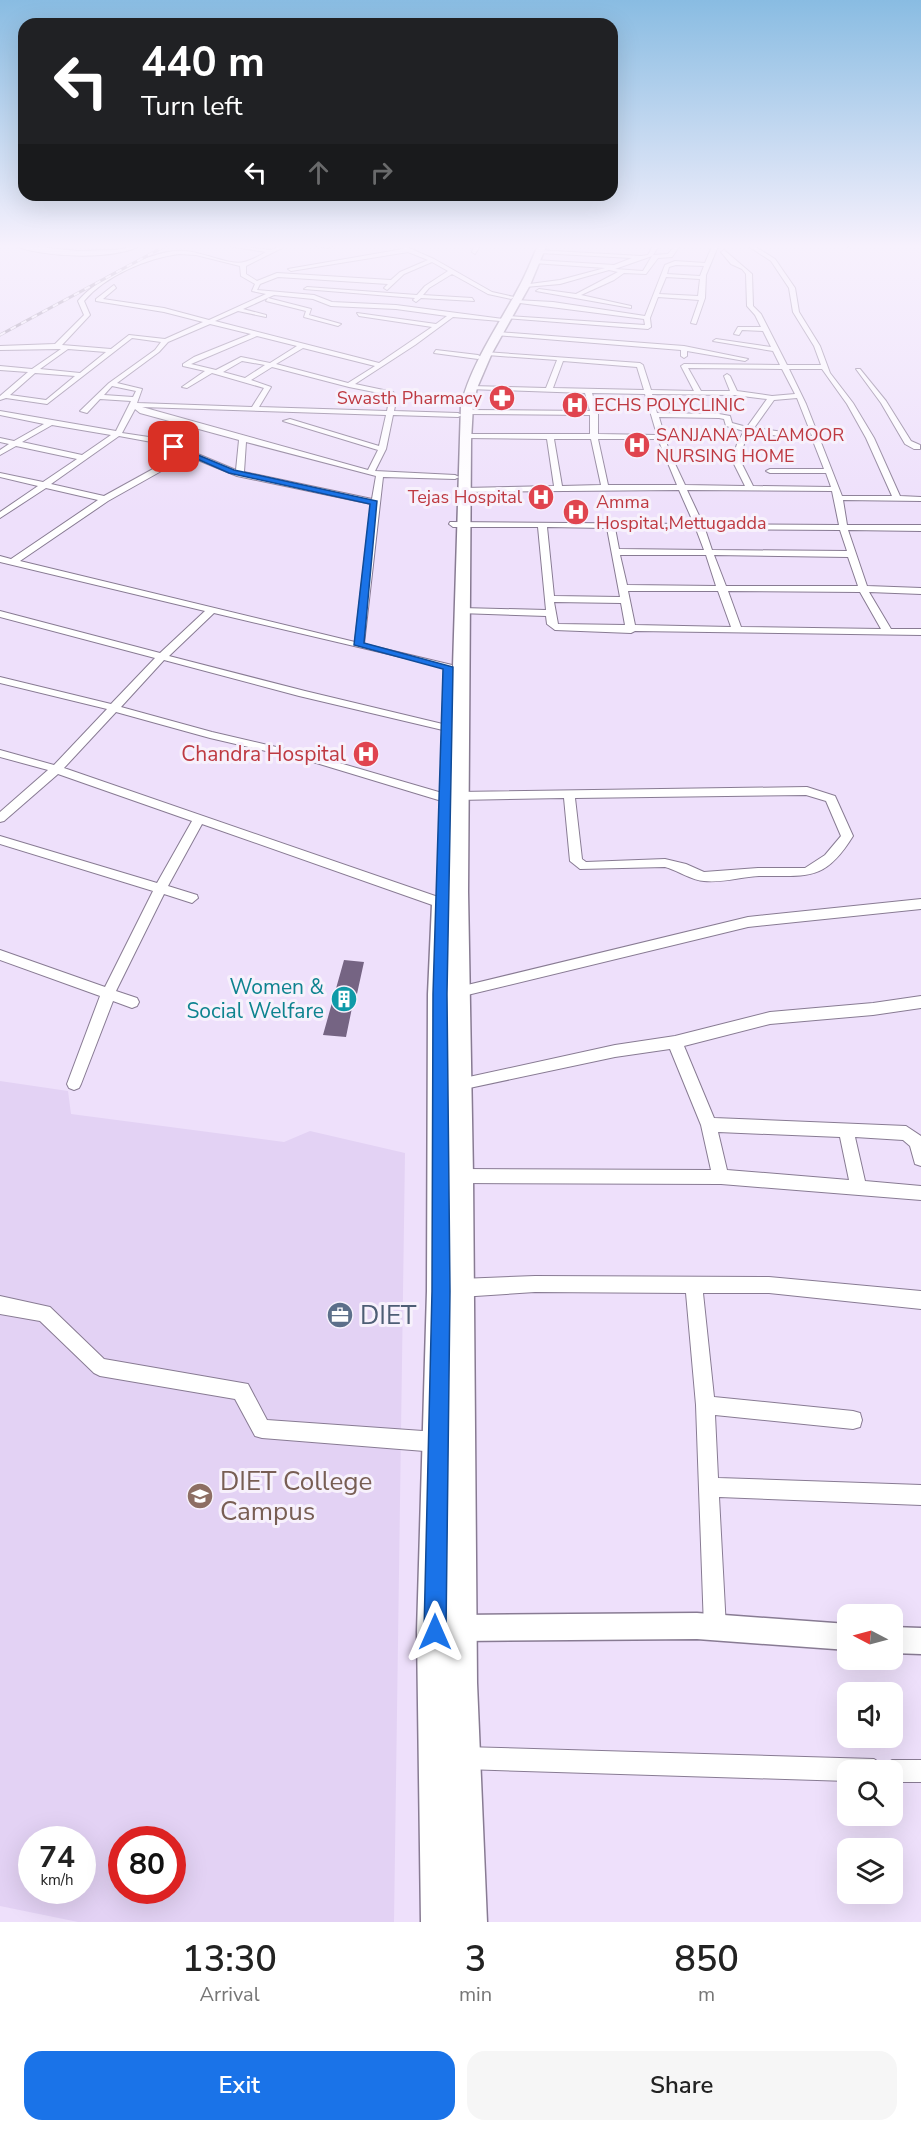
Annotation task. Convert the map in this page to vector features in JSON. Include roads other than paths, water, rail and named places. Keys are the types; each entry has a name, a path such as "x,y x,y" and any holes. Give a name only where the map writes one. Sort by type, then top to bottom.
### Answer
{"highway":[{"path":"451,797 447,728 448,667 465,413 498,334"},
{"path":"442,1922 435,1632 441,1291 440,1006 450,904 451,797 462,611 458,524"},
{"path":"450,904 459,992 460,1628 466,1922"}],"street":[{"path":"61,346 71,334"},
{"path":"84,411 111,384 157,351 165,341 182,334"},
{"path":"255,407 269,388 185,365 196,358 257,334 380,365"},
{"path":"349,385 427,334"},
{"path":"436,352 471,334"},
{"path":"529,334 561,359 640,365"},
{"path":"586,334 638,346 684,349 782,365"},
{"path":"644,334 638,346 640,365 660,437 699,525 710,553 720,590 737,630"},
{"path":"767,334 798,396 836,489 843,526 863,589 887,631"},
{"path":"810,334 824,367 850,403 870,438 897,498"},
{"path":"2,397 46,402 131,336 165,341"},
{"path":"716,341 774,349"},
{"path":"246,380 303,345"},
{"path":"2,397 33,371 65,349 61,346"},
{"path":"0,348 61,346 112,351"},
{"path":"8,354 16,348"},
{"path":"684,349 684,366 699,393"},
{"path":"185,387 245,359 391,393 394,399 375,473 375,502 359,645"},
{"path":"549,389 561,359"},
{"path":"684,366 824,367"},
{"path":"0,368 82,375"},
{"path":"858,370 884,402 909,442 920,449"},
{"path":"727,376 734,393"},
{"path":"2,513 118,434 140,390 111,384"},
{"path":"465,413 549,389 734,393 772,398 798,396"},
{"path":"588,390 594,413 594,437 605,487"},
{"path":"99,397 135,402 391,412 594,413"},
{"path":"750,488 736,460 736,455 750,429 772,398"},
{"path":"135,402 143,411 375,473 460,483 558,488 836,489"},
{"path":"0,413 159,441 240,474 375,502"},
{"path":"465,413 550,437 660,437"},
{"path":"654,416 719,416 727,418 731,426 816,439"},
{"path":"287,420 382,449"},
{"path":"0,453 51,423"},
{"path":"550,437 558,488"},
{"path":"240,474 243,439"},
{"path":"0,440 82,458"},
{"path":"13,562 105,499 189,452"},
{"path":"770,471 829,471"},
{"path":"0,476 105,499"},
{"path":"839,498 921,499"},
{"path":"458,524 921,528"},
{"path":"542,524 552,624 561,628 921,632"},
{"path":"610,524 631,630"},
{"path":"615,552 851,554"},
{"path":"0,559 448,667"},
{"path":"623,588 921,591"},
{"path":"550,599 625,600"},
{"path":"0,818 56,769 162,657 212,610"},
{"path":"462,611 551,613"},
{"path":"0,614 303,694 447,728"},
{"path":"0,680 210,735 315,759 451,797 569,794 807,791 831,799 847,836 843,844 812,871 805,872 759,872 703,878 682,867 665,863 584,866 576,861 569,794"},
{"path":"0,753 56,769 450,904"},
{"path":"74,1084 108,992 160,889 199,819"},
{"path":"0,840 192,898"},
{"path":"459,992 748,922 921,904"},
{"path":"0,955 132,1002"},
{"path":"460,1084 615,1051 675,1042 770,1018 873,1009 921,1002"},
{"path":"675,1042 709,1125 721,1177"},
{"path":"709,1125 906,1132 917,1142 921,1159"},
{"path":"846,1130 858,1186"},
{"path":"460,1176 721,1177 858,1186 921,1193"},
{"path":"460,1288 535,1284 769,1285 921,1300"},
{"path":"694,1285 705,1405 715,1628"},
{"path":"0,1305 45,1312 100,1367 241,1391 262,1429 437,1442"},
{"path":"705,1405 853,1420"},
{"path":"708,1487 921,1495"},
{"path":"460,1628 715,1628 837,1635"},
{"path":"903,1640 921,1641"},
{"path":"462,1758 837,1769"},
{"path":"903,1770 921,1771"}],"place":[{"name":"Swasth Pharmacy","path":"502,398"},
{"name":"ECHS POLYCLINIC","path":"575,405"},
{"name":"SANJANA PALAMOOR NURSING HOME","path":"637,445"},
{"name":"Tejas Hospital","path":"541,497"},
{"name":"Amma Hospital,Mettugadda","path":"576,512"},
{"name":"Chandra Hospital","path":"366,754"},
{"name":"Women & Social Welfare","path":"344,999"},
{"name":"DIET","path":"340,1315"},
{"name":"DIET College Campus","path":"200,1496"}]}
